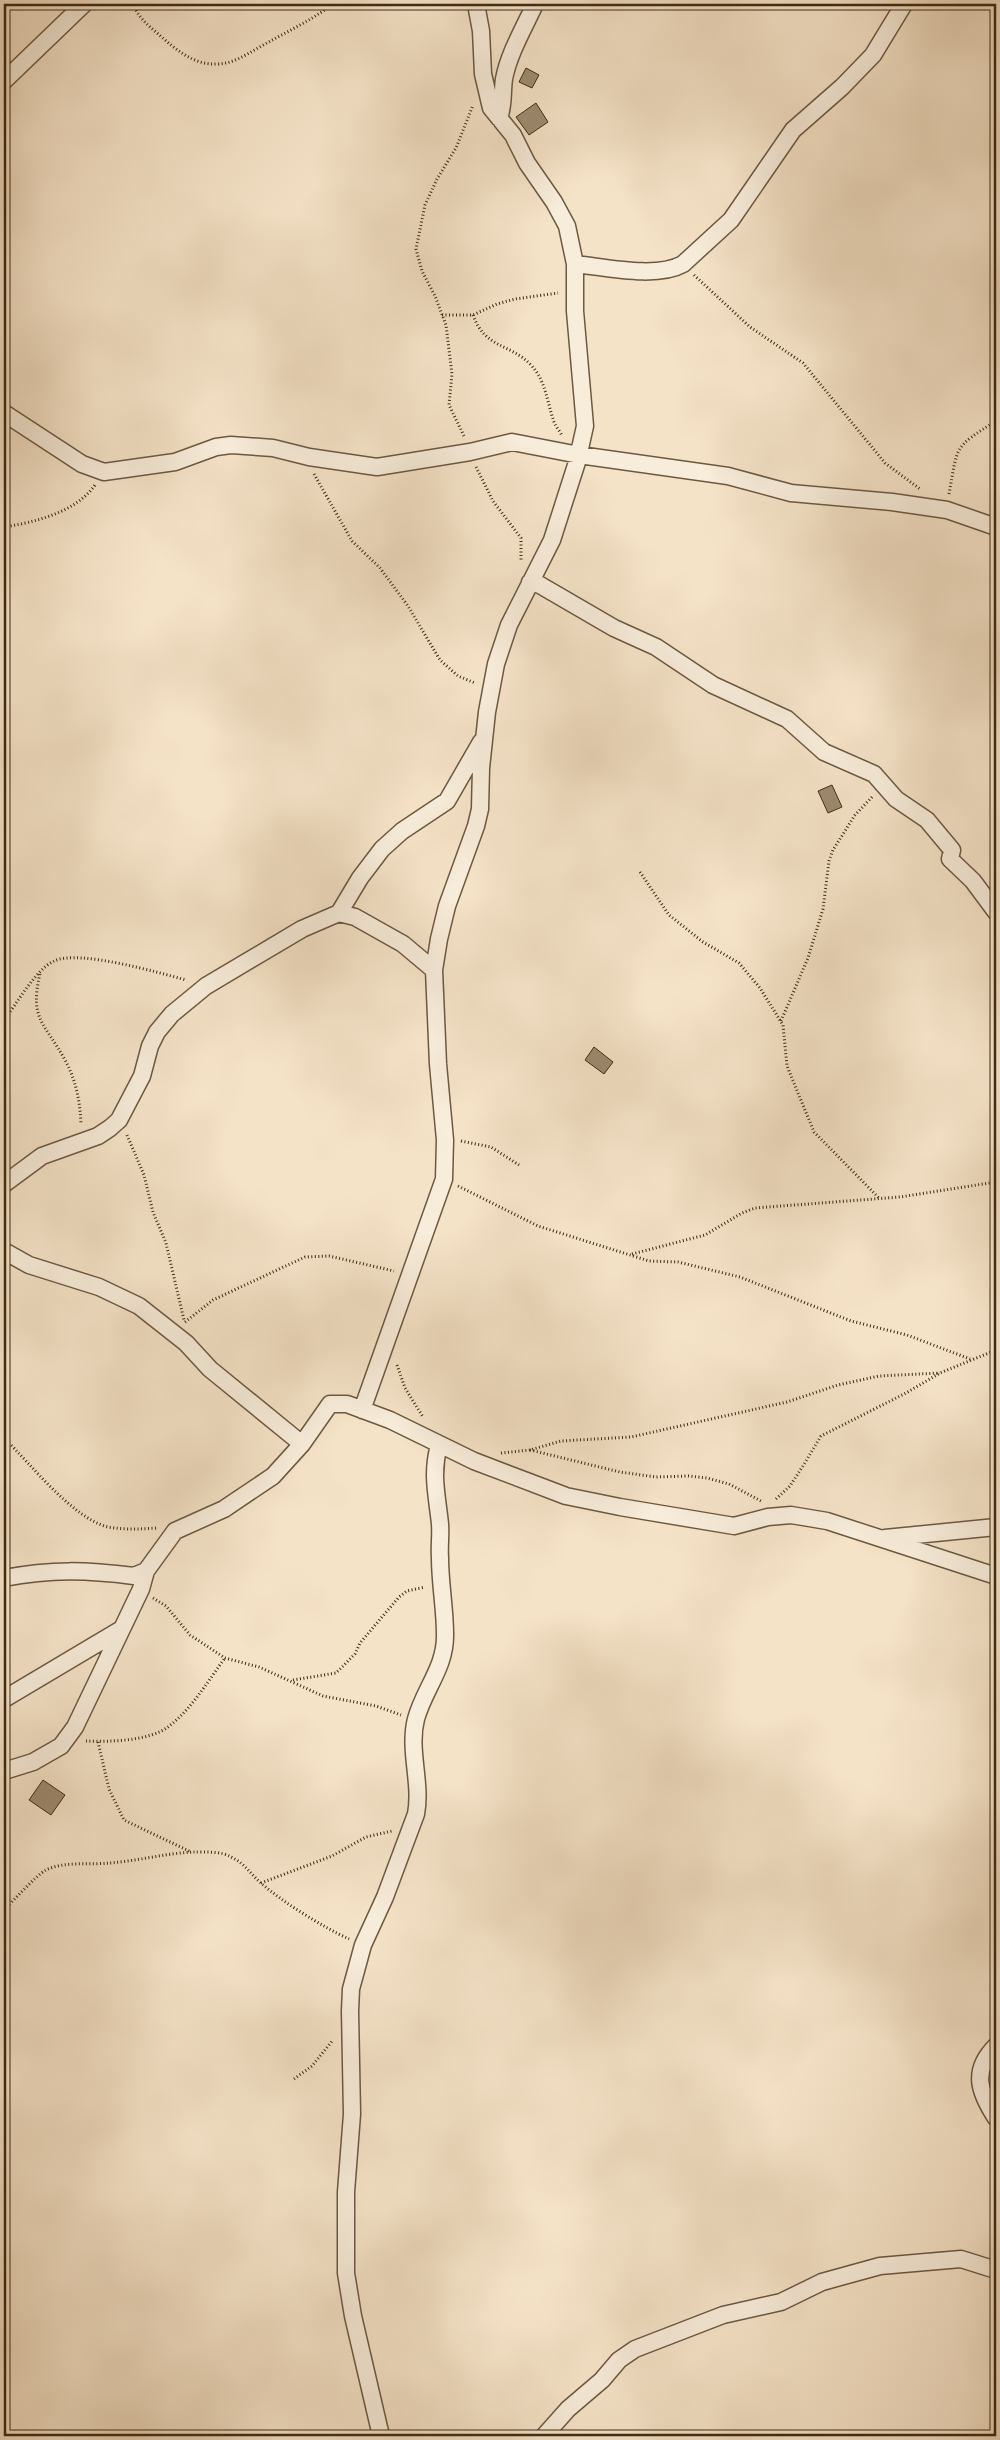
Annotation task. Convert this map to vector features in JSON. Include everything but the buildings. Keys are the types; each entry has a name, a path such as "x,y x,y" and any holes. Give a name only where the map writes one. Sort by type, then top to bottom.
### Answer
{"street":[{"path":"4,81 84,4"},
{"path":"362,1410 444,1179 445,1140 438,1064 434,970 447,906 480,808 485,736 491,687 509,625 552,540 572,453 584,426 575,264 567,226 527,163 513,135 491,108 486,94 481,31 476,4"},
{"path":"499,118 508,67 516,44 535,4"},
{"path":"575,264 658,271 676,268 683,264 731,220 793,130 842,86 873,54 904,4"},
{"path":"4,413 82,464 104,472 175,462 216,447 231,445 273,448 309,457 377,467 470,452 512,442 572,453 728,476 790,493 929,507 946,510 996,527"},
{"path":"530,582 540,585 614,628 656,646 713,685 787,719 824,752 874,774 896,799 927,820 952,850 950,859 973,881 996,912"},
{"path":"4,1184 42,1156 98,1136 119,1120 142,1076 150,1046 157,1032 172,1014 206,986 302,929 340,913 360,878 382,849 402,831 447,801 485,736"},
{"path":"340,913 355,917 403,944 434,970"},
{"path":"4,1251 29,1265 121,1296 139,1306 186,1343 210,1369 302,1444"},
{"path":"4,1771 33,1762 61,1746 75,1727 141,1589 146,1571 176,1531 224,1509 273,1476 302,1444 330,1404 347,1404 390,1420 474,1461 566,1496 734,1526 768,1517 791,1515 827,1521 996,1576"},
{"path":"381,2436 356,2333 346,2273 346,2200 352,2090 351,1989 363,1945 385,1897 411,1830 418,1800 414,1740 416,1720 444,1654 445,1634 440,1524 434,1478 434,1464 439,1445"},
{"path":"878,1538 996,1527"},
{"path":"4,1578 40,1571 84,1570 134,1576 146,1571"},
{"path":"4,1700 120,1630"},
{"path":"4,1756 20,1766"},
{"path":"996,2046 985,2057 980,2071 982,2097 996,2118"},
{"path":"544,2436 568,2409 602,2380 619,2360 635,2349 723,2315 781,2302 822,2282 880,2266 961,2259 996,2270"}],"path":[{"path":"133,4 138,16 147,26 178,51 191,58 214,64 241,58 315,18 333,4"},
{"path":"474,102 456,148 436,179 425,205 416,250 422,271 442,316 449,340 452,374 448,405 463,432 470,452 493,501 521,538 520,558 530,582"},
{"path":"683,264 750,327 803,363 885,463 919,487 929,507"},
{"path":"442,316 473,315 497,304 515,299 575,290"},
{"path":"473,315 484,335 526,360 542,380 555,424 572,453"},
{"path":"946,510 960,447 968,438 996,421"},
{"path":"309,457 314,474 352,541 380,568 408,606 440,660 458,676 491,687"},
{"path":"4,527 23,524 73,506 88,495 104,472"},
{"path":"781,1021 808,958 822,909 829,861 854,815 885,786"},
{"path":"640,872 669,915 702,942 739,963 750,975 781,1021 784,1029 787,1066 814,1132 880,1199"},
{"path":"4,1020 41,971 54,961 76,959 136,966 206,986"},
{"path":"41,971 35,1001 37,1014 71,1073 79,1097 82,1142"},
{"path":"119,1120 141,1166 153,1212 166,1243 185,1322 186,1343"},
{"path":"445,1140 477,1142 491,1147 519,1165"},
{"path":"444,1179 538,1226 649,1261 678,1262 740,1277 851,1321 907,1335 970,1359"},
{"path":"631,1254 704,1235 742,1213 755,1208 880,1199 996,1182"},
{"path":"185,1322 212,1300 305,1257 329,1256 353,1260 411,1276"},
{"path":"390,1332 400,1374 424,1419"},
{"path":"530,1450 620,1472 656,1477 688,1476 707,1478 729,1484 770,1505 790,1486 821,1436 906,1393 940,1372 996,1350"},
{"path":"474,1461 503,1452 530,1450 561,1441 631,1437 664,1431 787,1402 838,1386 879,1376 940,1372"},
{"path":"4,1438 77,1512 106,1526 124,1530 164,1527 176,1531"},
{"path":"293,1680 336,1673 354,1654 360,1643 398,1597 407,1591 442,1584"},
{"path":"141,1589 166,1606 190,1635 225,1658 259,1667 293,1680 323,1696 376,1706 416,1720"},
{"path":"61,1746 80,1740 98,1742 124,1741 160,1732 180,1716 225,1658"},
{"path":"98,1742 109,1789 124,1820 192,1852"},
{"path":"261,1884 332,1856 366,1837 384,1832 411,1830"},
{"path":"4,1909 46,1870 192,1852 228,1855 250,1869 261,1884 333,1932 363,1945"},
{"path":"294,2079 324,2054 350,2011"}]}
